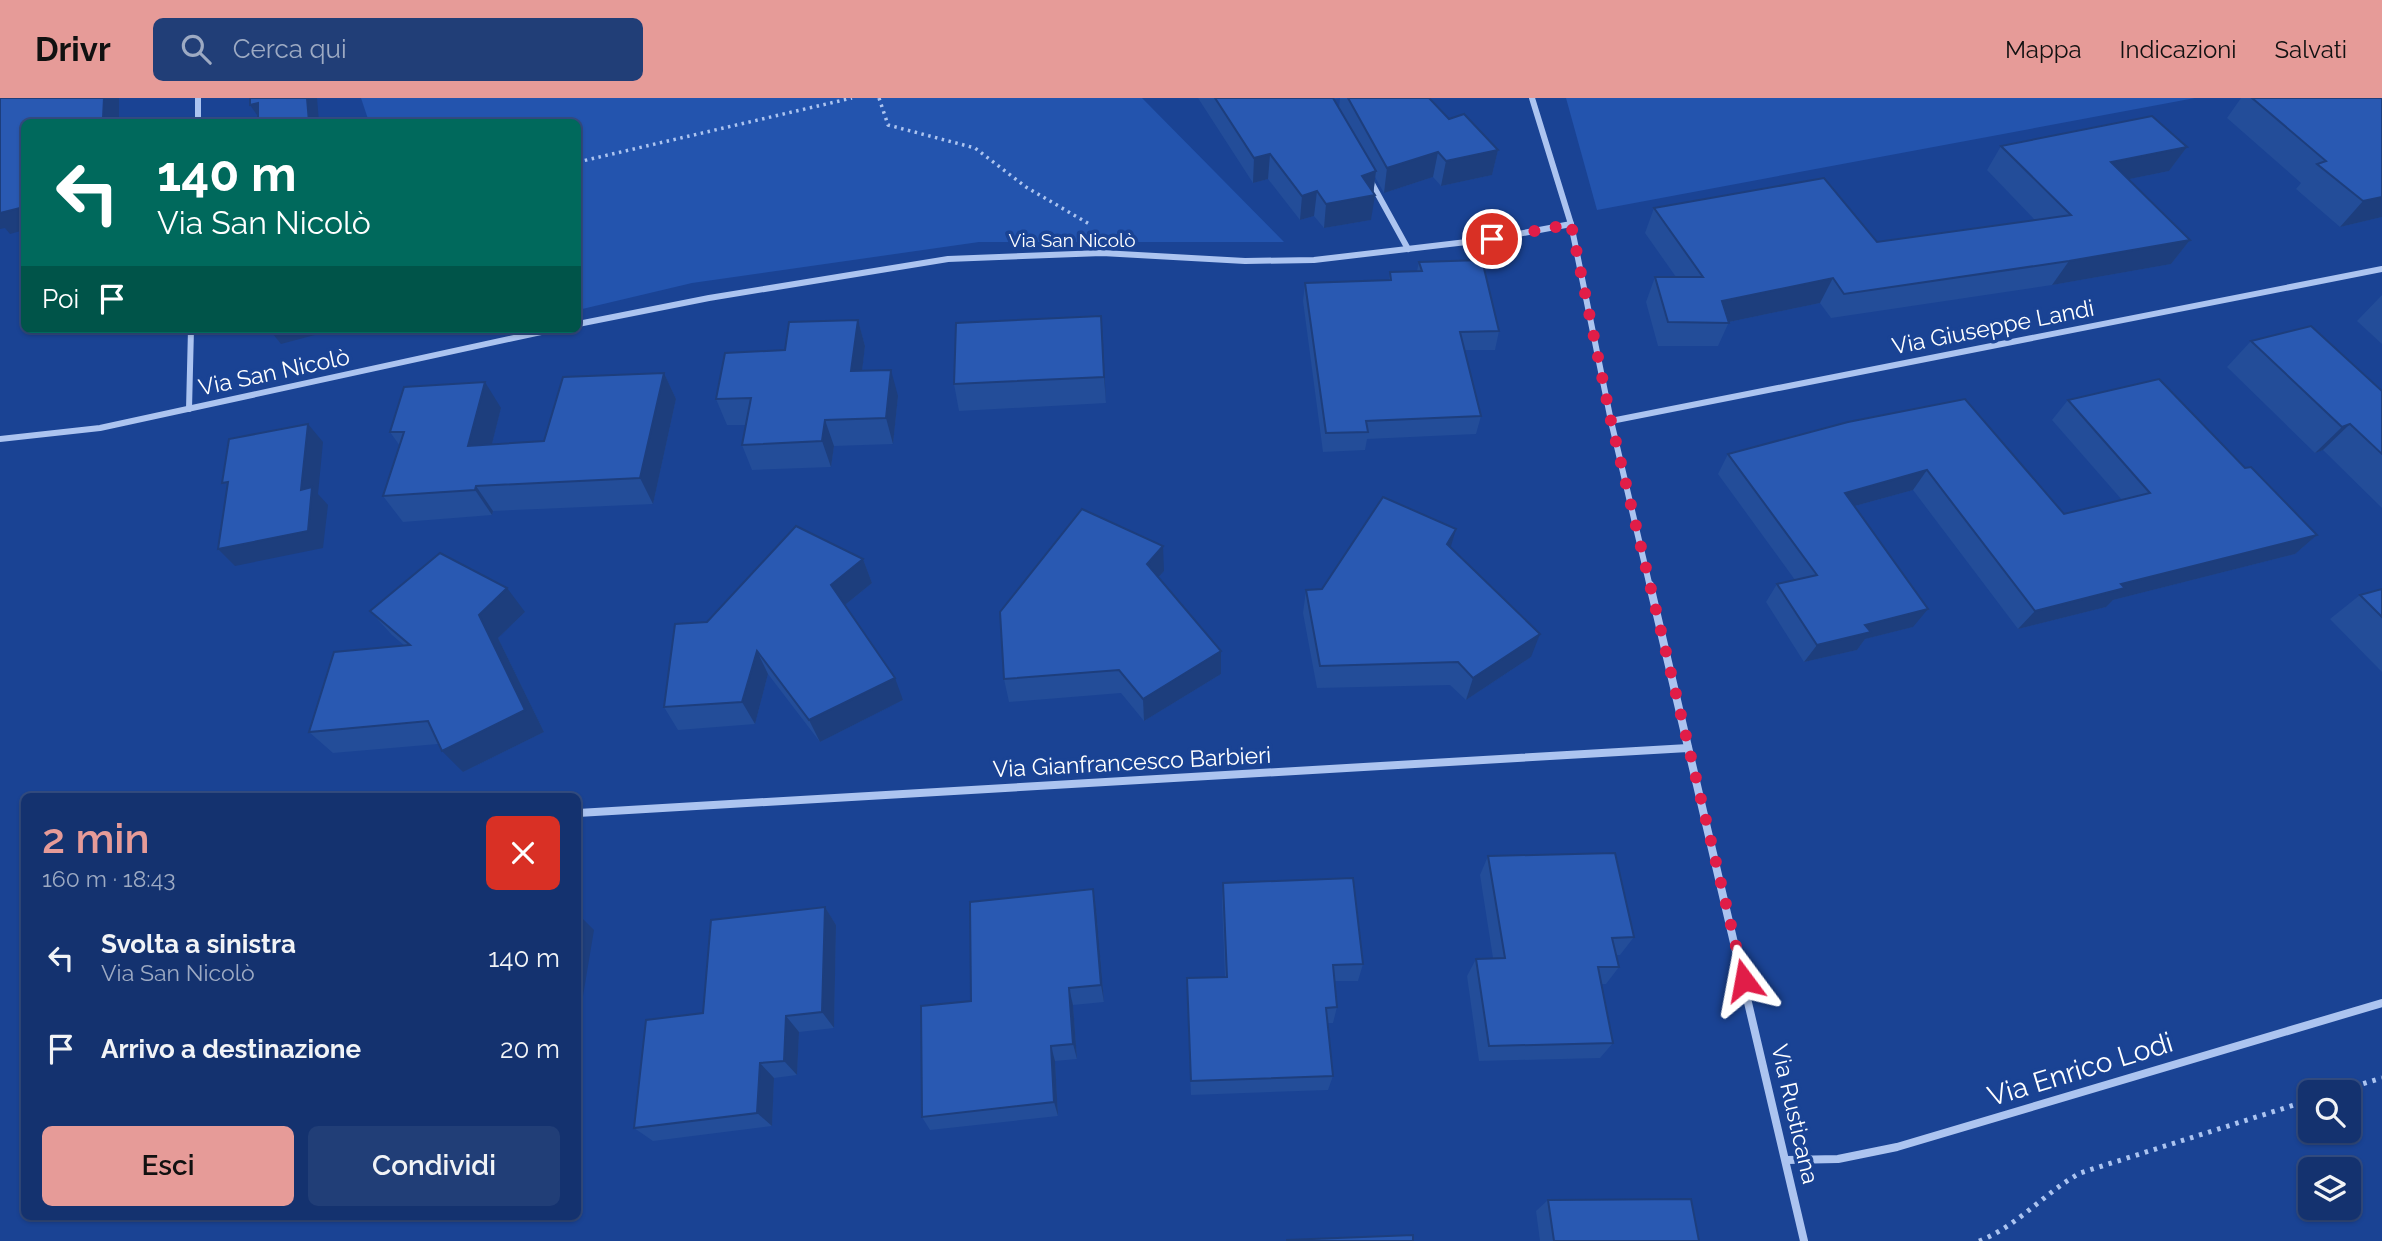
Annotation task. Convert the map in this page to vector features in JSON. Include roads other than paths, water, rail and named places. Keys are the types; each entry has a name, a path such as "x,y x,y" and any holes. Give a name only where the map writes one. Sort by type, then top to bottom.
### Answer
{"street":[{"path":"198,98 198,119"},
{"name":"Via Rusticana","path":"1532,98 1571,224 1611,421 1804,1241"},
{"path":"1369,177 1408,249"},
{"name":"Via San Nicolò","path":"581,323 709,298 948,259 1102,253 1245,261 1314,260 1492,239 1571,224"},
{"name":"Via Giuseppe Landi","path":"1611,421 2382,269"},
{"path":"189,409 191,333"},
{"name":"Via San Nicolò","path":"0,439 100,428 537,333"},
{"name":"Via Gianfrancesco Barbieri","path":"581,813 1688,748"},
{"name":"Via Enrico Lodi","path":"1787,1160 1838,1159 1898,1147 2382,1003"}]}
